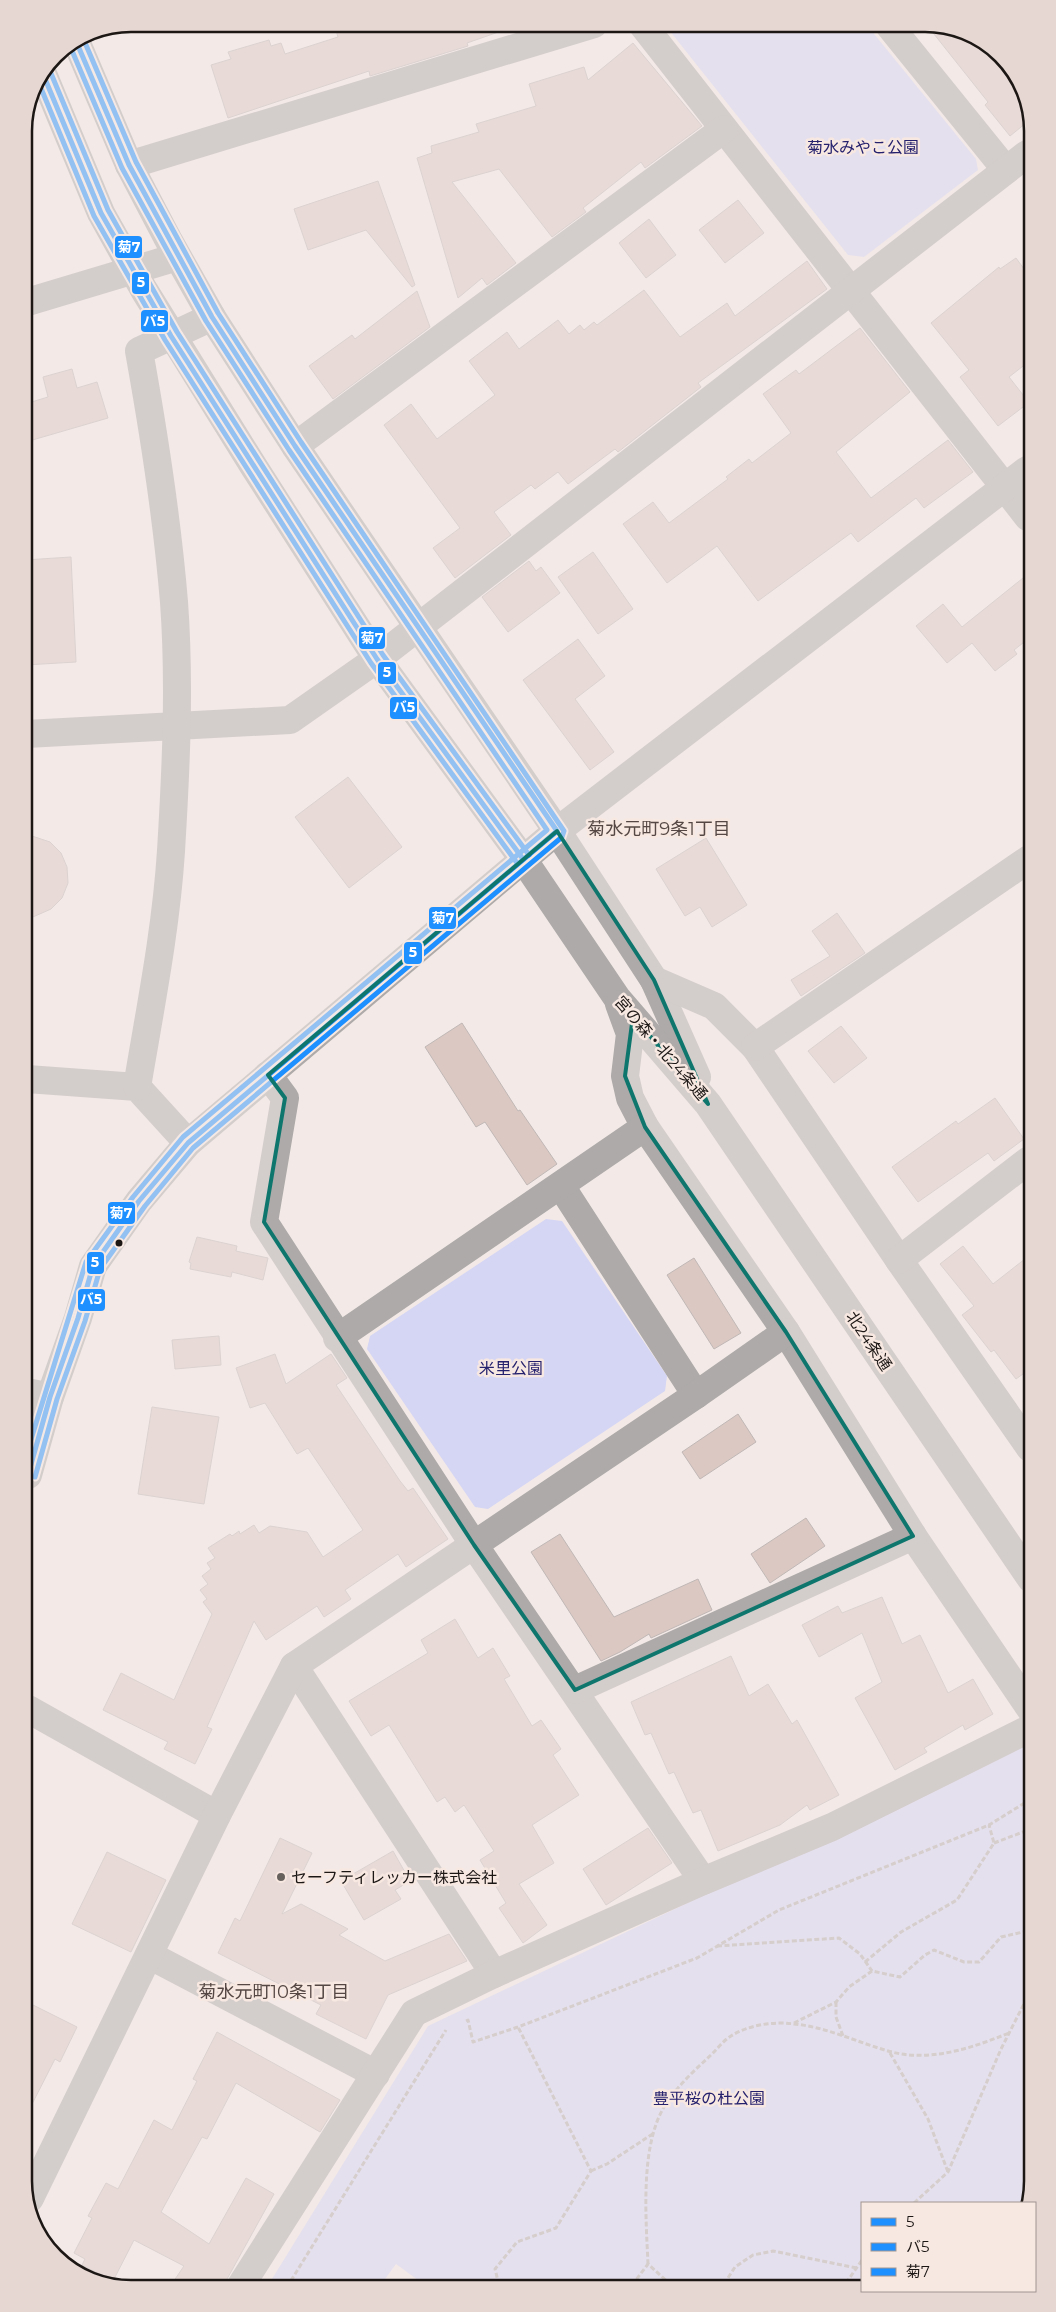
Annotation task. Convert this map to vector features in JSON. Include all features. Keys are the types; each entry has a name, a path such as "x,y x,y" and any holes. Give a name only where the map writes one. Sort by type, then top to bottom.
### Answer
{"street":[{"path":"129,165 564,33"},
{"path":"649,33 1024,512"},
{"path":"33,734 176,724 290,720 377,659 1016,162 896,33"},
{"name":"宮の森・北24条通","path":"79,48 129,165 177,257 212,317 295,446 557,831 654,980 708,1104"},
{"name":"宮の森・北24条通","path":"46,82 67,136 101,213 133,270 171,336 377,659 523,859 617,998 708,1104"},
{"path":"295,446 724,129"},
{"path":"33,300 177,257"},
{"path":"137,1087 160,948 171,853 176,724 174,603 156,444 139,351 212,317"},
{"path":"32,1443 39,1394 78,1318 93,1266 139,1201 188,1143 557,831 1024,473"},
{"path":"755,1047 1024,862"},
{"path":"654,980 714,1006 755,1047 899,1260 1024,1439"},
{"path":"617,998 630,1034 625,1076 630,1098 645,1127 786,1332 913,1536 1024,1700"},
{"path":"268,1076 285,1098 264,1222 337,1338 474,1545 575,1690 703,1881"},
{"path":"33,1079 137,1087 188,1143"},
{"name":"北24条通","path":"708,1104 1024,1569"},
{"path":"337,1338 645,1127"},
{"path":"899,1260 1024,1164"},
{"path":"561,1186 696,1396"},
{"path":"33,2191 217,1815 294,1666 696,1396 786,1332"},
{"path":"575,1690 913,1536"},
{"path":"294,1666 494,1974"},
{"path":"32,1711 217,1815"},
{"path":"245,2279 414,2013 494,1974 703,1881 832,1827 1024,1731"},
{"path":"149,1955 376,2074"}],"path":[{"path":"462,2022 468,2020 473,2042 518,2028 697,1958 778,1910 989,1825 1024,1803"},
{"path":"989,1825 994,1843"},
{"path":"865,1962 901,1932 957,1900 994,1843 1024,1832"},
{"path":"716,1946 839,1938 860,1954 872,1971 900,1977 925,1955 934,1950 964,1962 979,1962 1001,1937 1024,1932"},
{"path":"794,2024 836,2002 849,1987 872,1971"},
{"path":"836,2002 836,2017 843,2036"},
{"path":"915,2202 948,2172 1009,2032 1024,2003"},
{"path":"636,2280 648,2264 646,2222 649,2162 654,2133 664,2108 685,2081 732,2036 763,2024 794,2024 843,2036 890,2052 935,2055 978,2045 1009,2032"},
{"path":"292,2279 449,2025"},
{"path":"518,2028 591,2171"},
{"path":"890,2052 928,2119 948,2172"},
{"path":"497,2279 495,2269 517,2242 556,2228 591,2171 608,2164 654,2133"},
{"path":"727,2280 735,2267 753,2255 773,2251 856,2268"},
{"path":"848,2280 861,2261"},
{"path":"648,2264 665,2280"}],"highlighted area":[{"path":"557,831 654,980 708,1104 633,1016 625,1076 645,1127 786,1332 913,1536 575,1690 474,1545 264,1222 285,1098 268,1075"}],"green space":[{"name":"菊水みやこ公園","path":"671,33 873,33 976,159 978,170 864,257 848,255"},
{"name":"米里公園","path":"546,1219 562,1221 667,1376 665,1391 488,1509 475,1507 367,1349 370,1336"},
{"name":"豊平桜の杜公園","path":"1024,1743 1024,2180 1022,2200 1021,2202 861,2202 861,2280 417,2279 396,2264 385,2279 272,2279 428,2026"}],"building":[{"path":"337,33 496,33 467,43 468,46 370,76 369,71 228,118 211,65 231,59 228,52 269,40 271,46 281,43 285,54 338,37"},
{"path":"933,33 944,34 974,46 985,53 1003,71 1016,94 1023,125 1010,136 985,105 988,102"},
{"path":"633,43 702,126 645,168 641,162 583,208 586,212 552,237 499,169 452,182 516,263 487,285 482,278 458,298 417,158 432,153 431,146 479,132 476,124 536,106 529,84 584,67 588,80"},
{"path":"378,181 415,285 412,287 366,230 308,250 294,209"},
{"path":"738,200 764,233 725,263 699,230"},
{"path":"649,219 676,255 646,278 619,243"},
{"path":"1016,258 1024,269 1024,365 1009,377 1024,396 1024,406 998,426 960,377 969,370 931,323 999,267 1000,269"},
{"path":"807,261 827,289 698,383 701,387 618,452 615,449 568,484 558,472 535,489 531,485 494,512 511,535 455,578 433,548 460,528 384,425 411,404 437,439 495,395 469,361 507,332 519,349 558,320 569,334 580,325 584,330 594,322 597,325 644,290 680,337 727,303 735,316"},
{"path":"417,291 430,327 333,399 309,366 352,335 355,339"},
{"path":"860,328 910,392 836,452 871,498 948,440 973,472 924,508 916,498 858,542 851,533 758,601 717,546 667,583 623,524 653,502 669,523 728,479 726,477 749,459 752,463 791,433 763,394 796,370 799,374"},
{"path":"72,369 77,388 97,382 108,418 33,440 33,402 48,397 43,377"},
{"path":"593,552 633,609 598,634 558,577"},
{"path":"71,557 76,662 33,665 33,559"},
{"path":"529,561 536,571 541,567 560,593 508,632 482,597"},
{"path":"1024,577 1024,642 1014,650 1017,654 995,671 972,643 947,663 916,626 943,604 962,627"},
{"path":"578,639 605,676 575,699 614,752 590,770 523,680"},
{"path":"348,777 402,847 349,888 295,817"},
{"path":"33,836 50,842 61,853 67,867 68,883 62,898 51,909 33,917"},
{"path":"706,838 747,905 712,927 700,907 685,916 656,869"},
{"path":"837,913 865,953 801,996 791,980 830,956 812,931"},
{"path":"462,1023 518,1111 520,1110 557,1164 527,1185 485,1122 476,1127 425,1047"},
{"path":"841,1026 867,1058 834,1083 808,1051"},
{"path":"995,1098 1024,1139 994,1161 988,1153 918,1202 892,1167 956,1121 958,1124"},
{"path":"197,1237 237,1246 236,1251 268,1258 263,1280 232,1272 231,1277 190,1269 191,1263 189,1262"},
{"path":"963,1246 993,1284 1024,1260 1024,1373 1016,1379 994,1350 991,1352 962,1315 974,1306 940,1264"},
{"path":"694,1258 741,1333 714,1349 667,1275"},
{"path":"219,1336 221,1365 175,1369 172,1340"},
{"path":"275,1354 286,1384 331,1354 347,1378 336,1385 400,1481 408,1491 413,1488 448,1539 406,1567 398,1554 345,1590 351,1599 324,1617 317,1606 266,1640 254,1621 207,1727 212,1729 195,1764 164,1749 168,1742 103,1710 121,1673 174,1700 212,1614 203,1602 207,1599 200,1590 208,1584 202,1576 211,1569 207,1563 215,1558 208,1548 230,1534 232,1536 239,1531 240,1534 254,1525 259,1533 270,1526 307,1532 323,1557 363,1530 308,1448 297,1454 265,1403 250,1408 236,1368"},
{"path":"152,1407 219,1417 204,1504 138,1494"},
{"path":"738,1414 756,1442 700,1479 682,1452"},
{"path":"806,1518 825,1546 770,1583 751,1554"},
{"path":"560,1534 614,1617 698,1579 712,1610 651,1638 649,1634 601,1661 531,1552"},
{"path":"882,1597 902,1644 920,1635 948,1693 973,1679 993,1714 965,1730 963,1725 924,1748 927,1752 895,1770 855,1698 882,1682 862,1633 819,1657 802,1625 838,1606 842,1613"},
{"path":"455,1619 478,1658 493,1648 510,1676 504,1679 532,1726 541,1720 561,1749 553,1755 579,1795 532,1825 554,1863 519,1884 547,1925 523,1943 499,1908 506,1903 480,1860 494,1851 464,1805 455,1812 445,1797 437,1802 389,1725 371,1736 349,1701 428,1653 421,1640"},
{"path":"731,1656 749,1696 768,1684 792,1724 797,1720 839,1795 810,1810 807,1805 780,1825 718,1851 701,1810 693,1813 674,1772 669,1774 651,1733 645,1735 631,1702"},
{"path":"648,1828 672,1863 606,1905 583,1869"},
{"path":"280,1838 312,1853 282,1914 301,1904 348,1929 339,1935 385,1961 449,1934 467,1961 388,1995 366,2039 316,2014 321,2005 218,1953 235,1918 240,1921"},
{"path":"393,1851 410,1881 395,1890 401,1899 364,1920 341,1881"},
{"path":"107,1852 166,1880 131,1952 72,1924"},
{"path":"32,2005 77,2027 60,2062 55,2059 32,2104"},
{"path":"217,2032 340,2100 320,2132 236,2083 207,2139 202,2137 161,2212 209,2244 246,2178 274,2194 227,2279 175,2279 184,2266 134,2240 114,2278 98,2273 82,2265 85,2259 74,2253 92,2218 88,2216 106,2183 118,2189 154,2120 172,2130 197,2081 193,2079"}],"transit line":[{"name":"バ5","path":"35,1477 57,1399 85,1321 100,1269 145,1206 193,1148 562,837 564,831 301,442 218,313 136,162 86,44"},
{"name":"5","path":"32,1460 50,1397 78,1318 93,1266 139,1201 188,1143 557,831 295,446 212,317 129,165 79,48"},
{"name":"菊7","path":"32,1435 86,1262 133,1197 183,1137 547,830 289,450 206,321 122,168 73,52"},
{"name":"菊7","path":"51,74 108,210 177,332 383,655 529,855"},
{"name":"5","path":"46,82 101,213 171,336 377,659 523,859"},
{"name":"バ5","path":"42,90 94,216 165,340 371,663 517,863"}],"place":[{"name":"セーフティレッカー株式会社","path":"281,1877"}],"district":[{"name":"菊水元町9条1丁目","path":"659,829"},
{"name":"菊水元町10条1丁目","path":"274,1992"}]}
